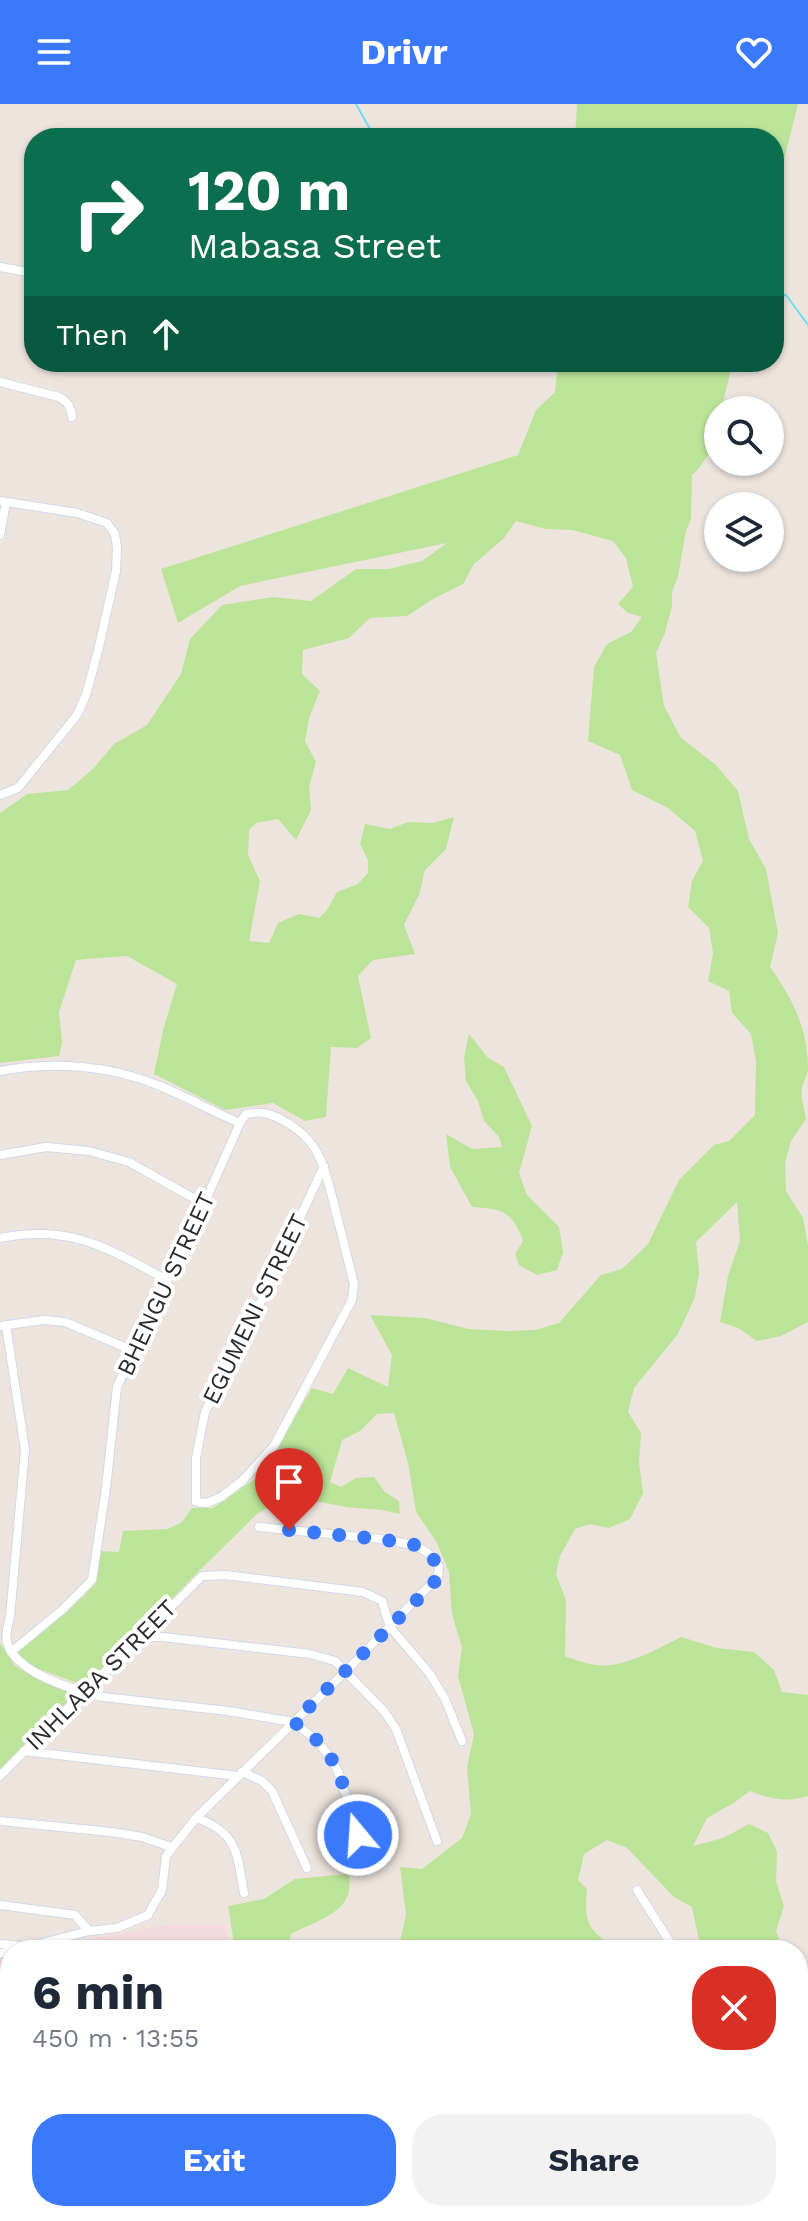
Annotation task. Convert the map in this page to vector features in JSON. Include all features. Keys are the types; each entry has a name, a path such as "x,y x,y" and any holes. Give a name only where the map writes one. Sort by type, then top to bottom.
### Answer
{"street":[{"path":"0,267 24,272"},
{"path":"0,382 59,397 66,401 72,417"},
{"path":"0,535 3,502 77,513 107,523 115,534 117,548 116,571 98,651 77,715 18,788 0,795"},
{"path":"0,1071 23,1066 77,1066 118,1072 160,1086 240,1123 246,1114 270,1114 301,1131 324,1166"},
{"name":"BHENGU STREET","path":"11,1652 62,1610 92,1580 117,1387 240,1123"},
{"path":"0,1155 46,1147 89,1151 129,1162 204,1204"},
{"name":"EGUMENI STREET","path":"324,1166 354,1284 352,1300 274,1446 242,1481 221,1497 207,1503 196,1502 196,1458 205,1412 324,1166"},
{"path":"0,1238 19,1234 52,1234 85,1239 167,1280"},
{"path":"134,1351 65,1322 44,1320 3,1326 25,1450 6,1638 11,1652 29,1670 103,1697 294,1722 318,1742 332,1760 368,1865"},
{"path":"55,1940 117,1928 148,1915 162,1890 166,1856 171,1847 196,1818 438,1577 439,1566 428,1553 415,1545 259,1527"},
{"name":"INHLABA STREET","path":"0,1776 202,1576 225,1575 363,1592 382,1601 390,1627"},
{"path":"390,1627 430,1674 445,1699 462,1741"},
{"path":"143,1637 310,1654 335,1661 384,1711 396,1729 437,1841"},
{"path":"24,1751 240,1774 262,1781 272,1791 307,1868"},
{"path":"196,1818 214,1824 226,1833 237,1853 244,1893"},
{"path":"0,1821 111,1832 142,1837 171,1847"},
{"path":"637,1890 669,1940"},
{"path":"0,1905 75,1915 89,1931"}],"shaded area":[{"path":"166,1925 225,1925 228,1940 92,1940"}],"green space":[{"path":"577,104 798,104 784,160 784,128 576,128"},
{"path":"557,372 730,372 724,396 704,396 704,462 692,475 691,519 665,633 656,653 664,706 681,738 716,765 738,791 749,839 766,869 778,933 770,967 798,1015 807,1055 808,1070 802,1092 806,1119 791,1141 785,1163 786,1191 803,1218 808,1245 808,1322 781,1336 757,1341 738,1328 720,1322 728,1276 740,1241 737,1202 696,1242 699,1273 695,1297 678,1334 634,1388 628,1412 641,1433 639,1463 643,1493 630,1519 609,1528 590,1524 575,1529 560,1556 556,1574 566,1600 565,1656 590,1664 614,1665 637,1658 681,1637 717,1648 754,1652 774,1670 782,1692 808,1695 808,1796 779,1799 750,1791 707,1818 693,1846 723,1838 749,1824 768,1833 777,1852 776,1881 784,1906 776,1931 779,1940 699,1940 692,1907 674,1897 627,1848 607,1840 584,1854 578,1880 587,1889 589,1922 604,1940 400,1940 406,1915 400,1867 422,1869 462,1838 471,1814 467,1767 474,1734 458,1676 462,1648 452,1614 449,1572 436,1541 416,1512 408,1463 394,1413 377,1414 360,1431 342,1440 330,1482 341,1487 356,1478 374,1477 385,1492 399,1501 400,1514 310,1500 280,1501 257,1514 103,1670 80,1684 31,1666 14,1652 85,1595 95,1582 99,1551 119,1552 123,1531 167,1529 181,1523 192,1508 213,1508 255,1479 271,1459 312,1388 333,1394 348,1368 388,1387 392,1355 370,1315 425,1318 469,1329 507,1331 535,1330 559,1323 601,1275 622,1269 648,1244 679,1180 714,1145 729,1141 755,1115 756,1062 751,1034 732,1013 729,991 708,981 713,953 709,928 688,907 692,881 703,861 695,831 668,808 632,790 620,755 588,741 594,667 607,644 631,632 642,617 628,613 618,604 633,587 626,558 613,541 572,530 545,529 516,521 504,538 474,564 463,584 407,616 370,618 349,638 303,650 302,674 320,691 309,718 305,741 316,762 309,787 311,810 296,840 278,819 256,823 249,830 248,855 260,881 249,941 269,943 278,923 299,914 319,918 337,892 358,884 368,873 368,860 360,844 365,824 390,829 408,822 433,823 454,817 446,849 425,870 419,895 404,925 415,954 373,960 358,976 371,1038 357,1048 331,1047 326,1117 305,1121 273,1103 225,1110 154,1074 177,984 127,956 76,960 59,1012 62,1043 59,1056 0,1063 0,813 27,794 68,790 93,769 114,744 147,725 181,674 190,639 222,605 273,597 311,601 356,569 389,569 422,561 447,543 240,586 178,623 161,569 518,455 536,410 555,392"},
{"path":"469,1034 488,1058 504,1067 532,1126 519,1173 527,1195 559,1227 563,1252 557,1270 537,1275 519,1265 515,1254 523,1241 515,1223 499,1211 472,1207 450,1167 446,1134 472,1149 502,1147 499,1137 484,1121 478,1101 466,1081 464,1057"},
{"path":"0,1643 15,1666 78,1694 0,1773"},
{"path":"347,1874 349,1888 346,1899 323,1919 291,1934 290,1940 233,1940 228,1906 264,1899 295,1879"}],"waterway":[{"path":"356,104 369,128"},
{"path":"784,295 808,325"}],"route":[{"path":"289,1530 415,1545 428,1553 439,1566 438,1577 432,1585 294,1722 318,1742 332,1760 358,1835"}]}
